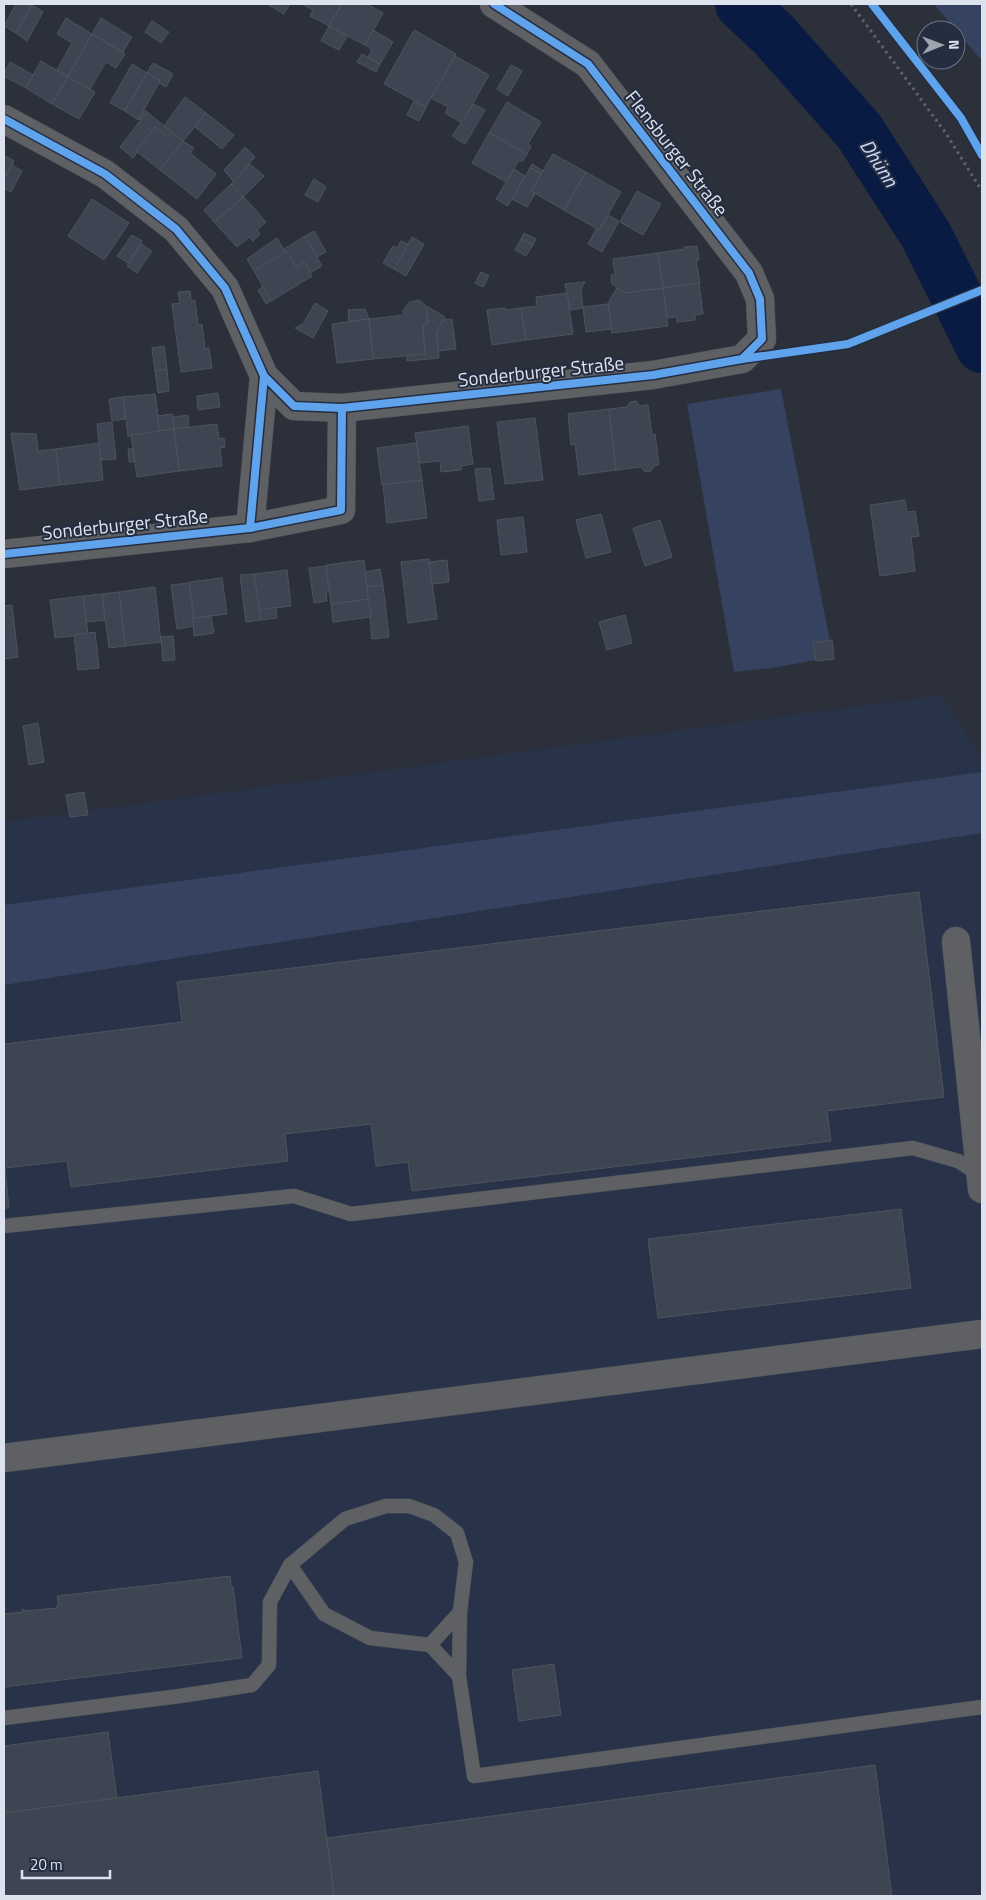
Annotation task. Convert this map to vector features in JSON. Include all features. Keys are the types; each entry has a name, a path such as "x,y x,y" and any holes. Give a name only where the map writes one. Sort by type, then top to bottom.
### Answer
{"street":[{"name":"Flensburger Straße","path":"494,4 588,64 749,273 760,299 762,339 742,359"},
{"path":"4,119 105,174 176,229 225,288 264,376 250,528"},
{"name":"Sonderburger Straße","path":"264,376 294,406 342,408 653,375 742,359"},
{"name":"Sonderburger Straße","path":"4,554 250,528 341,510 342,408"},
{"path":"956,941 981,1182"},
{"path":"4,1458 982,1334"}],"lane":[{"path":"4,1226 294,1196 351,1214 913,1148 958,1161 981,1182"},
{"path":"4,1718 252,1685 269,1664 270,1602 290,1566 345,1518 386,1506 409,1506 434,1516 457,1533 466,1562 460,1612 459,1676 474,1776 982,1707"},
{"path":"290,1566 324,1614 370,1638 430,1646 459,1676"},
{"path":"430,1646 460,1612"}],"path":[{"path":"851,4 945,132 982,192"}],"shaded area":[{"path":"934,4 982,4 982,61 966,42 966,20 947,20"},
{"path":"781,389 833,657 772,668 734,672 687,404"},
{"path":"942,695 982,759 982,772 4,907 4,822"},
{"path":"982,772 982,833 4,985 4,905"},
{"path":"982,833 982,1896 4,1896 4,985"}],"building":[{"path":"16,4 32,5 16,33 4,26"},
{"path":"267,4 290,4 284,14"},
{"path":"302,4 342,4 329,26 310,16 313,10"},
{"path":"342,4 367,4 383,13 365,45 329,26"},
{"path":"32,5 43,12 27,41 16,33"},
{"path":"66,18 92,34 68,77 57,70 72,43 57,34"},
{"path":"101,18 132,37 123,52 92,34"},
{"path":"152,21 169,32 161,43 145,32"},
{"path":"329,26 347,36 339,50 321,41"},
{"path":"373,30 393,42 380,64 368,57 372,50 365,45"},
{"path":"414,30 456,54 426,107 384,84"},
{"path":"92,34 125,54 116,68 106,62 90,89 68,77"},
{"path":"362,54 380,64 376,72 357,62"},
{"path":"455,56 489,75 462,123 445,113 448,107 431,98"},
{"path":"41,61 68,77 52,104 26,88"},
{"path":"10,62 33,75 26,88 4,76"},
{"path":"153,63 173,74 166,87 147,73"},
{"path":"132,64 147,73 125,111 110,103"},
{"path":"511,65 522,71 508,96 497,89"},
{"path":"147,73 160,81 138,120 125,111"},
{"path":"68,77 95,92 79,119 52,104"},
{"path":"185,97 206,113 183,141 164,126"},
{"path":"414,101 426,107 419,121 407,115"},
{"path":"507,102 541,122 528,144 531,146 527,154 489,133"},
{"path":"474,104 485,110 465,144 452,136"},
{"path":"144,110 147,112 141,120 139,119"},
{"path":"147,112 172,132 168,137 155,127 133,158 120,147"},
{"path":"206,113 234,135 222,149 195,127"},
{"path":"155,127 168,137 172,132 183,141 160,170 136,151"},
{"path":"489,133 527,154 522,162 519,160 506,182 472,163"},
{"path":"183,141 194,148 190,153 216,174 197,199 160,170"},
{"path":"245,147 255,157 234,182 224,170"},
{"path":"553,154 586,172 564,210 531,191"},
{"path":"4,155 14,161 4,178"},
{"path":"250,164 264,176 243,197 231,184"},
{"path":"532,164 543,171 541,174 530,168"},
{"path":"12,165 22,171 11,192 4,188 4,178"},
{"path":"530,168 541,174 531,191 535,194 527,207 512,199"},
{"path":"514,169 525,176 508,206 496,199"},
{"path":"586,172 621,192 599,230 564,210"},
{"path":"314,179 326,187 318,202 305,195"},
{"path":"231,184 243,197 214,222 204,210"},
{"path":"637,191 661,204 643,235 620,222"},
{"path":"244,197 266,222 257,230 260,234 253,241 249,237 237,247 214,222"},
{"path":"92,199 129,223 104,260 68,236"},
{"path":"608,215 619,221 602,252 588,244 596,229 599,230"},
{"path":"314,231 326,252 317,257 305,236"},
{"path":"524,233 536,239 533,245 521,239"},
{"path":"132,235 142,241 128,263 117,256"},
{"path":"305,236 322,266 310,273 304,262 296,267 284,249"},
{"path":"412,237 424,244 406,276 394,269"},
{"path":"277,238 285,252 254,271 247,259"},
{"path":"521,239 533,245 526,256 515,250"},
{"path":"401,241 408,244 394,269 383,263 393,246 397,248"},
{"path":"141,244 152,251 137,273 127,266"},
{"path":"697,246 699,260 696,260 700,283 663,288 658,253"},
{"path":"286,251 296,267 304,262 312,276 271,301 254,271"},
{"path":"658,253 663,288 625,293 612,284 611,275 615,275 613,259"},
{"path":"481,272 489,276 483,287 475,283"},
{"path":"585,282 581,289 583,308 570,310 565,284"},
{"path":"699,283 703,314 695,315 695,320 677,322 677,317 667,318 663,288"},
{"path":"263,287 271,301 266,304 258,290"},
{"path":"617,288 625,293 663,288 668,326 612,333 608,303"},
{"path":"190,291 191,301 195,300 198,325 202,324 205,349 209,348 212,368 181,372 172,304 180,303 178,292"},
{"path":"567,293 573,334 526,340 521,308 537,306 536,297"},
{"path":"419,300 426,306 428,323 423,325 425,354 373,359 369,319 404,315 403,310 410,302"},
{"path":"315,303 328,311 313,338 295,328 303,324"},
{"path":"608,304 612,329 586,332 583,307"},
{"path":"426,306 445,317 437,332 439,358 407,361 407,355 425,354 423,325 428,323"},
{"path":"505,308 505,310 521,308 526,340 492,345 487,310"},
{"path":"365,309 369,319 349,321 348,310"},
{"path":"369,319 373,359 337,363 332,324"},
{"path":"452,319 456,349 438,351 437,332 443,320"},
{"path":"164,346 167,369 155,371 152,348"},
{"path":"167,369 169,391 158,393 155,371"},
{"path":"218,393 220,407 198,410 197,396"},
{"path":"155,394 160,431 128,436 123,397"},
{"path":"123,397 125,419 112,421 109,399"},
{"path":"636,401 640,406 648,405 652,435 655,434 659,465 654,466 651,471 645,472 641,467 616,470 609,409 627,407 630,402"},
{"path":"609,409 616,470 579,475 575,444 571,445 568,414"},
{"path":"172,414 174,429 160,431 157,416"},
{"path":"188,415 189,428 174,429 173,417"},
{"path":"535,418 543,480 505,484 497,422"},
{"path":"112,422 116,459 101,460 97,424"},
{"path":"217,424 219,439 224,438 225,447 220,448 222,466 179,471 174,429"},
{"path":"468,426 473,464 461,466 461,470 441,472 440,461 420,463 415,433"},
{"path":"174,429 179,471 137,477 131,435"},
{"path":"11,433 36,434 38,451 56,449 60,485 20,490"},
{"path":"99,443 103,480 60,485 56,449"},
{"path":"416,443 422,480 382,485 377,448"},
{"path":"128,449 133,449 134,462 129,462"},
{"path":"490,468 494,499 479,501 475,469"},
{"path":"422,480 427,518 387,523 383,485"},
{"path":"905,500 907,512 915,511 919,536 911,537 915,571 880,576 870,505"},
{"path":"601,514 611,552 586,558 576,520"},
{"path":"523,517 527,552 501,555 497,520"},
{"path":"660,520 672,557 645,566 633,528"},
{"path":"429,559 437,619 408,623 401,562"},
{"path":"364,560 369,599 331,604 326,565"},
{"path":"447,560 449,582 432,584 429,562"},
{"path":"326,566 329,590 326,591 327,601 314,603 309,568"},
{"path":"380,569 383,585 367,587 365,572"},
{"path":"287,570 291,606 258,610 254,574"},
{"path":"254,574 261,620 246,622 240,575"},
{"path":"222,578 227,614 194,618 189,582"},
{"path":"189,583 195,626 177,629 171,585"},
{"path":"383,585 389,637 372,639 367,587"},
{"path":"155,587 161,642 125,646 119,592"},
{"path":"119,592 125,646 109,648 102,594"},
{"path":"102,594 105,620 87,622 83,596"},
{"path":"83,596 88,634 55,638 50,600"},
{"path":"369,599 371,617 333,622 331,604"},
{"path":"12,605 18,657 4,659 4,606"},
{"path":"276,607 277,618 261,620 259,610"},
{"path":"625,615 632,643 607,650 599,622"},
{"path":"211,616 214,633 194,636 193,618"},
{"path":"95,632 99,668 78,670 74,635"},
{"path":"173,636 175,660 163,661 161,637"},
{"path":"832,640 834,659 816,661 813,643"},
{"path":"38,723 44,762 29,765 23,726"},
{"path":"84,792 88,815 70,817 66,795"},
{"path":"919,892 944,1097 827,1111 831,1141 412,1191 408,1162 376,1166 371,1124 285,1134 288,1161 71,1187 67,1161 5,1168 9,1208 4,1208 4,1044 182,1022 177,982"},
{"path":"901,1209 911,1288 658,1318 648,1239"},
{"path":"230,1576 242,1658 4,1687 4,1614 23,1612 22,1610 24,1609 24,1611 57,1608 57,1605 59,1605 57,1596"},
{"path":"554,1664 561,1715 519,1721 512,1670"},
{"path":"108,1732 117,1798 4,1813 4,1746"},
{"path":"875,1765 892,1896 334,1896 327,1838"},
{"path":"318,1771 334,1896 4,1896 4,1813"}],"waterway":[{"name":"Dhünn","path":"741,4 774,35 859,131 926,235 982,347"}],"cycle path":[{"path":"494,4 588,64 749,273 760,299 762,339 742,359"},
{"path":"872,4 961,118 982,155"},
{"path":"4,119 105,174 176,229 225,288 264,376"},
{"path":"250,528 264,376 294,406 342,408 653,375 742,359 848,344 982,290"},
{"path":"4,554 250,528 341,510 342,408"}]}
